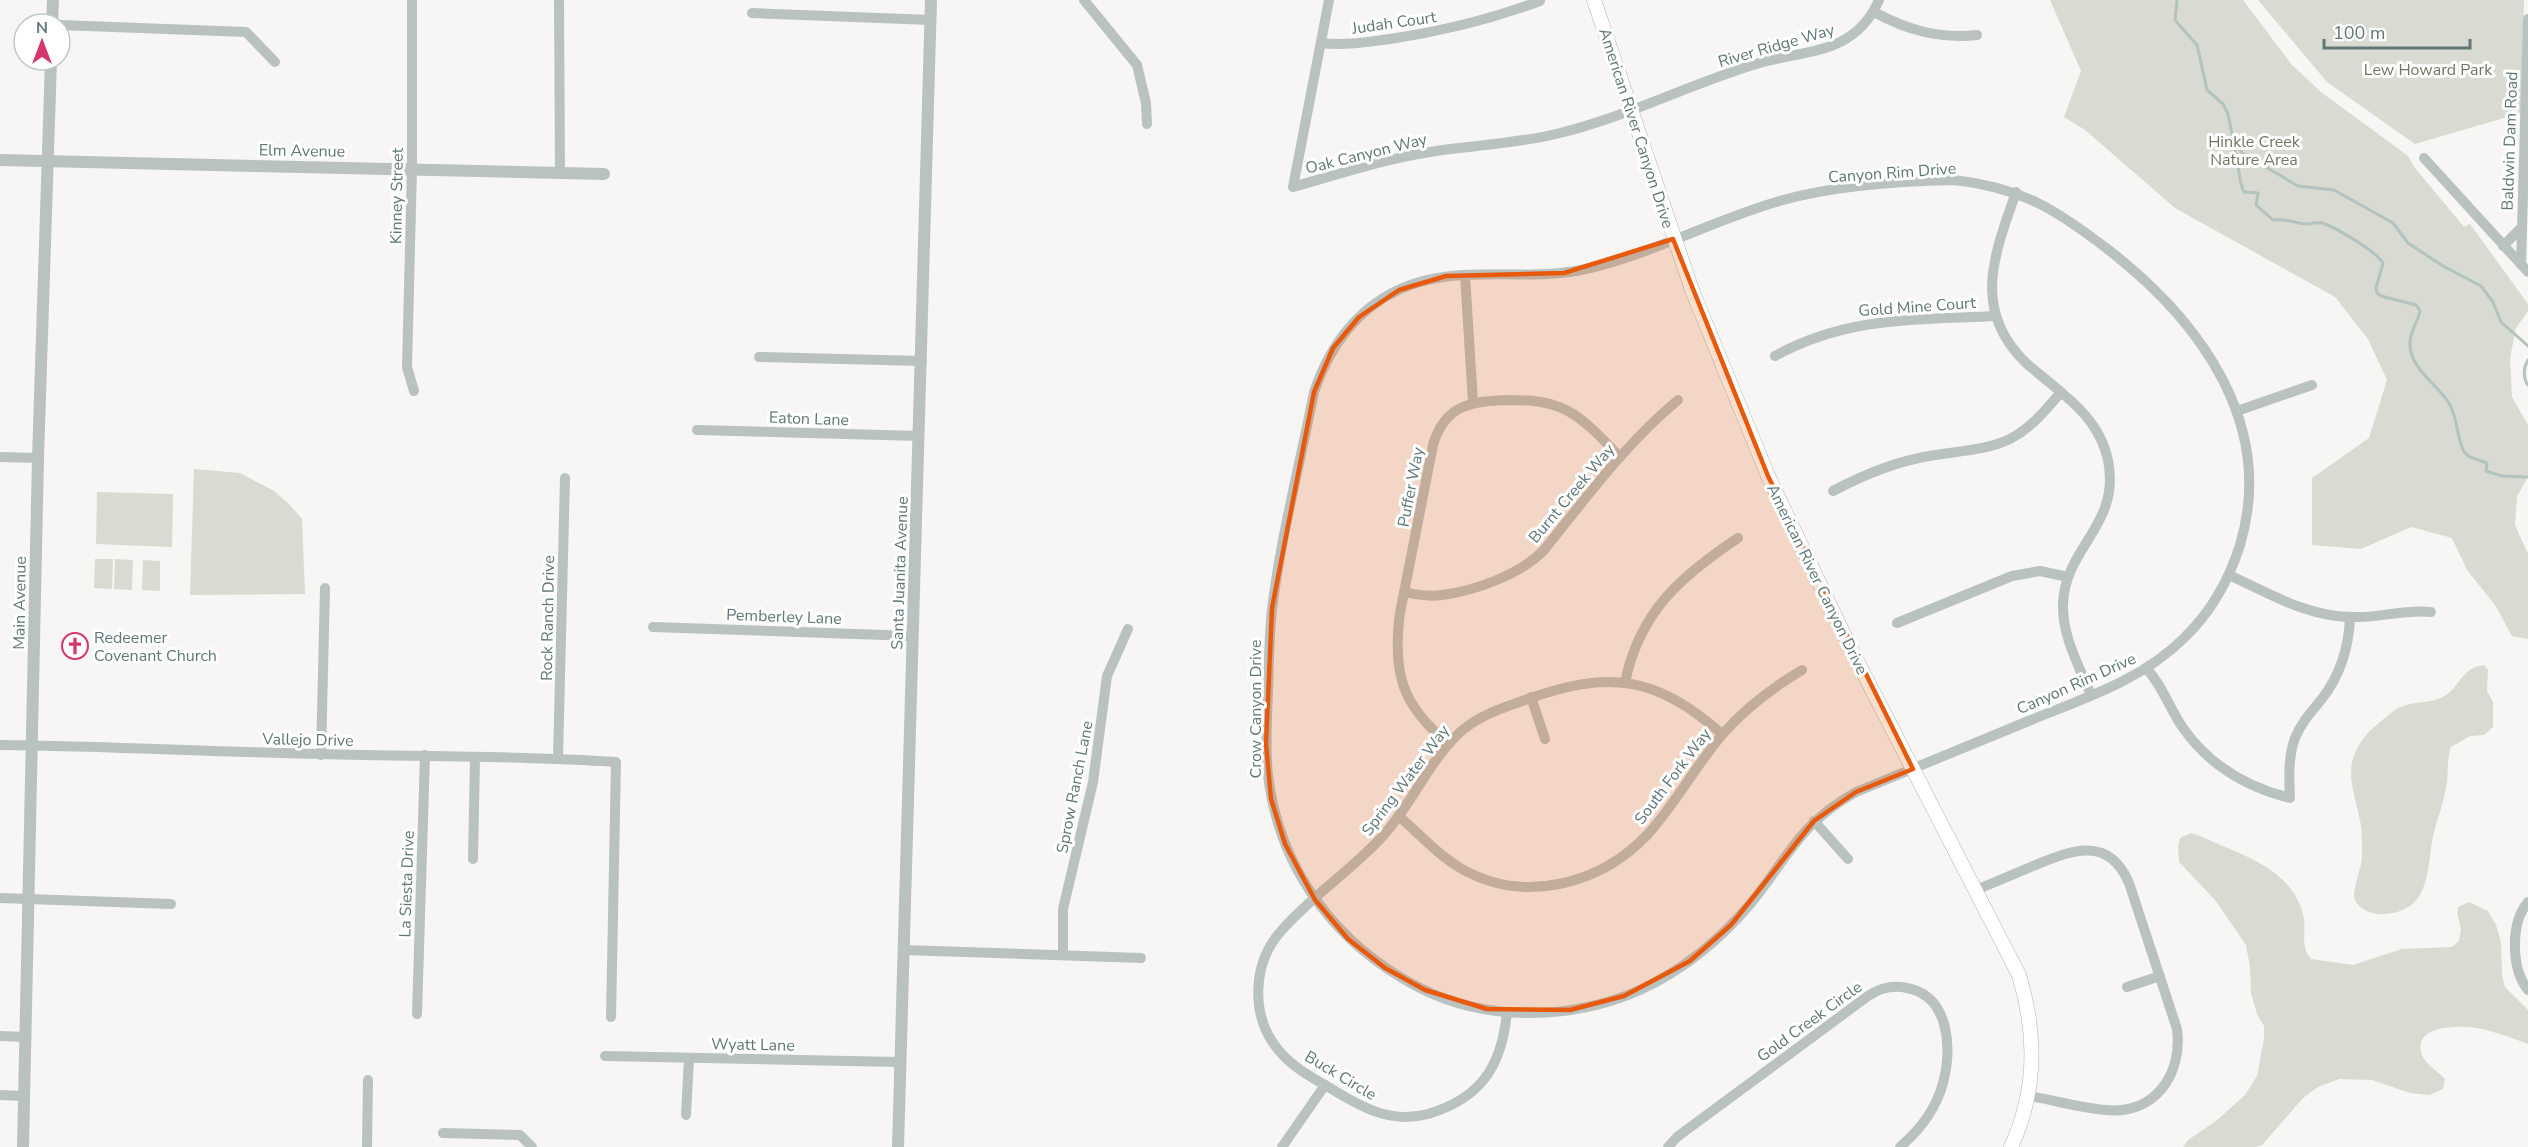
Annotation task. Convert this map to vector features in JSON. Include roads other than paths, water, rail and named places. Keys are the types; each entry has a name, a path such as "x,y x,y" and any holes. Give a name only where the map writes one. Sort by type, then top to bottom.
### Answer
{"main road":[{"name":"American River Canyon Drive","path":"1594,0 1673,239 1713,344 1768,476 1817,581 2008,951 2026,998 2033,1043 2029,1095 2012,1147"}],"street":[{"name":"Kinney Street","path":"412,0 412,168 407,367 414,391"},
{"path":"559,0 560,173"},
{"name":"Santa Juanita Avenue","path":"898,1147 932,0"},
{"path":"1084,0 1137,65 1146,103 1147,124"},
{"name":"Oak Canyon Way","path":"1329,0 1293,187 1394,159 1535,139 1582,127 1630,110"},
{"name":"River Ridge Way","path":"1630,110 1753,65 1834,46 1858,30 1874,12 1879,0"},
{"name":"Judah Court","path":"1321,43 1349,44 1434,32 1494,18 1540,1"},
{"path":"1874,12 1895,23 1926,33 1942,36 1977,35"},
{"path":"752,14 931,20"},
{"name":"Baldwin Dam Road","path":"2524,268 2522,227 2528,19"},
{"path":"72,25 246,32 274,62"},
{"name":"Main Avenue","path":"23,1147 38,458 51,72"},
{"path":"2424,158 2524,268"},
{"name":"Elm Avenue","path":"0,160 604,174"},
{"name":"Canyon Rim Drive","path":"1673,239 1782,200 1831,190 1954,180 2016,192 2073,222 2155,288 2202,345 2220,374 2236,411 2245,443 2249,489 2243,534 2229,575 2200,621 2172,649 2146,668 2091,695 1913,769"},
{"path":"2016,192 1993,261 1992,291 1996,316 2014,350 2093,423 2105,448 2110,476 2103,517 2080,552 2068,577 2063,604 2066,632 2091,695"},
{"name":"Baldwin Dam Road","path":"2503,246 2522,227"},
{"name":"Crow Canyon Drive","path":"1673,239 1609,262 1564,273 1446,276 1414,284 1384,297 1371,306 1342,334 1333,348 1321,369 1314,392 1272,608 1266,744 1269,781 1278,826 1292,861 1315,900 1348,939 1369,957 1400,978 1451,1000 1507,1012 1552,1012 1598,1005 1633,993 1666,976 1699,954 1731,925 1752,901 1790,847 1814,821 1848,797 1913,769"},
{"path":"1465,275 1473,402"},
{"name":"Gold Mine Court","path":"1775,357 1814,337 1863,324 1996,316"},
{"path":"759,357 922,362"},
{"path":"2236,411 2312,385"},
{"path":"1833,491 1898,463 1980,449 2009,439 2035,422 2061,392"},
{"name":"Puffer Way","path":"1449,744 1421,720 1411,704 1404,686 1398,641 1404,592 1435,437 1447,418 1459,408 1473,402 1531,400 1559,406 1583,421 1620,457"},
{"name":"Burnt Creek Way","path":"1404,592 1424,596 1443,595 1461,591 1522,568 1544,550 1643,431 1678,400"},
{"name":"Eaton Lane","path":"697,430 920,436"},
{"path":"0,457 38,458"},
{"name":"Rock Ranch Drive","path":"558,758 565,478"},
{"path":"1625,683 1633,650 1652,615 1683,577 1738,538"},
{"path":"1897,623 2012,576 2040,571 2068,577"},
{"path":"2229,575 2298,607 2327,615 2350,617 2411,610 2431,612"},
{"path":"321,754 325,588"},
{"path":"2146,668 2163,690 2183,727 2208,756 2223,769 2253,787 2289,798 2290,760 2294,740 2303,722 2338,673 2348,643 2350,617"},
{"name":"Pemberley Lane","path":"653,627 913,636"},
{"name":"Sprow Ranch Lane","path":"1063,954 1063,909 1093,782 1107,676 1128,629"},
{"name":"South Fork Way","path":"1399,816 1448,859 1473,874 1529,888 1566,883 1603,869 1640,841 1659,821 1722,734 1755,703 1802,670"},
{"name":"Spring Water Way","path":"1315,900 1366,853 1399,816 1449,744 1478,718 1531,697 1576,684 1601,681 1625,683 1651,689 1674,698 1722,734"},
{"path":"1531,697 1545,739"},
{"name":"Vallejo Drive","path":"0,745 475,758 558,758 616,762 611,1017"},
{"name":"La Siesta Drive","path":"417,1014 424,755"},
{"path":"473,859 475,758"},
{"path":"1814,821 1848,859"},
{"path":"1976,890 2067,852 2082,849 2104,855 2117,863 2126,876 2177,1029 2179,1050 2174,1070 2167,1082 2153,1097 2128,1109 2107,1110 2029,1095"},
{"path":"0,898 171,904"},
{"name":"Buck Circle","path":"1315,900 1282,929 1271,945 1260,972 1258,1001 1266,1029 1281,1053 1296,1067 1358,1105 1384,1115 1403,1117 1431,1113 1470,1094 1490,1073 1499,1057 1507,1012"},
{"path":"2528,902 2521,912 2516,939 2517,963 2521,979 2528,990"},
{"path":"903,950 1141,958"},
{"path":"2127,987 2160,976"},
{"name":"Gold Creek Circle","path":"1668,1147 1677,1137 1868,996 1881,989 1896,986 1919,992 1936,1006 1943,1020 1947,1044 1944,1077 1933,1109 1912,1136 1900,1147"},
{"path":"0,1036 26,1037"},
{"name":"Wyatt Lane","path":"605,1056 899,1062"},
{"path":"686,1115 689,1058"},
{"path":"367,1147 368,1080"},
{"path":"1282,1147 1325,1085"},
{"path":"0,1095 24,1096"},
{"path":"444,1133 520,1135 532,1147"}],"waterway":[{"path":"2177,0 2175,20 2197,45 2207,90 2223,104 2228,114 2233,139 2231,141 2244,192 2258,193 2256,205 2273,220 2306,224 2323,223 2357,241 2379,258 2383,263 2376,288 2377,293 2416,305 2420,311 2410,338 2411,351 2418,367 2449,403 2464,452 2470,457 2487,463 2486,471 2502,476 2528,477"},
{"path":"2233,139 2242,153 2298,186 2334,190 2393,223 2408,243 2443,266 2481,286 2493,302 2501,322 2528,346"},
{"path":"2528,360 2524,373 2528,385"}],"place":[{"name":"Redeemer Covenant Church","path":"75,646"}],"park label":[{"name":"Lew Howard Park","path":"2428,69"},
{"name":"Hinkle Creek Nature Area","path":"2254,150"}]}
